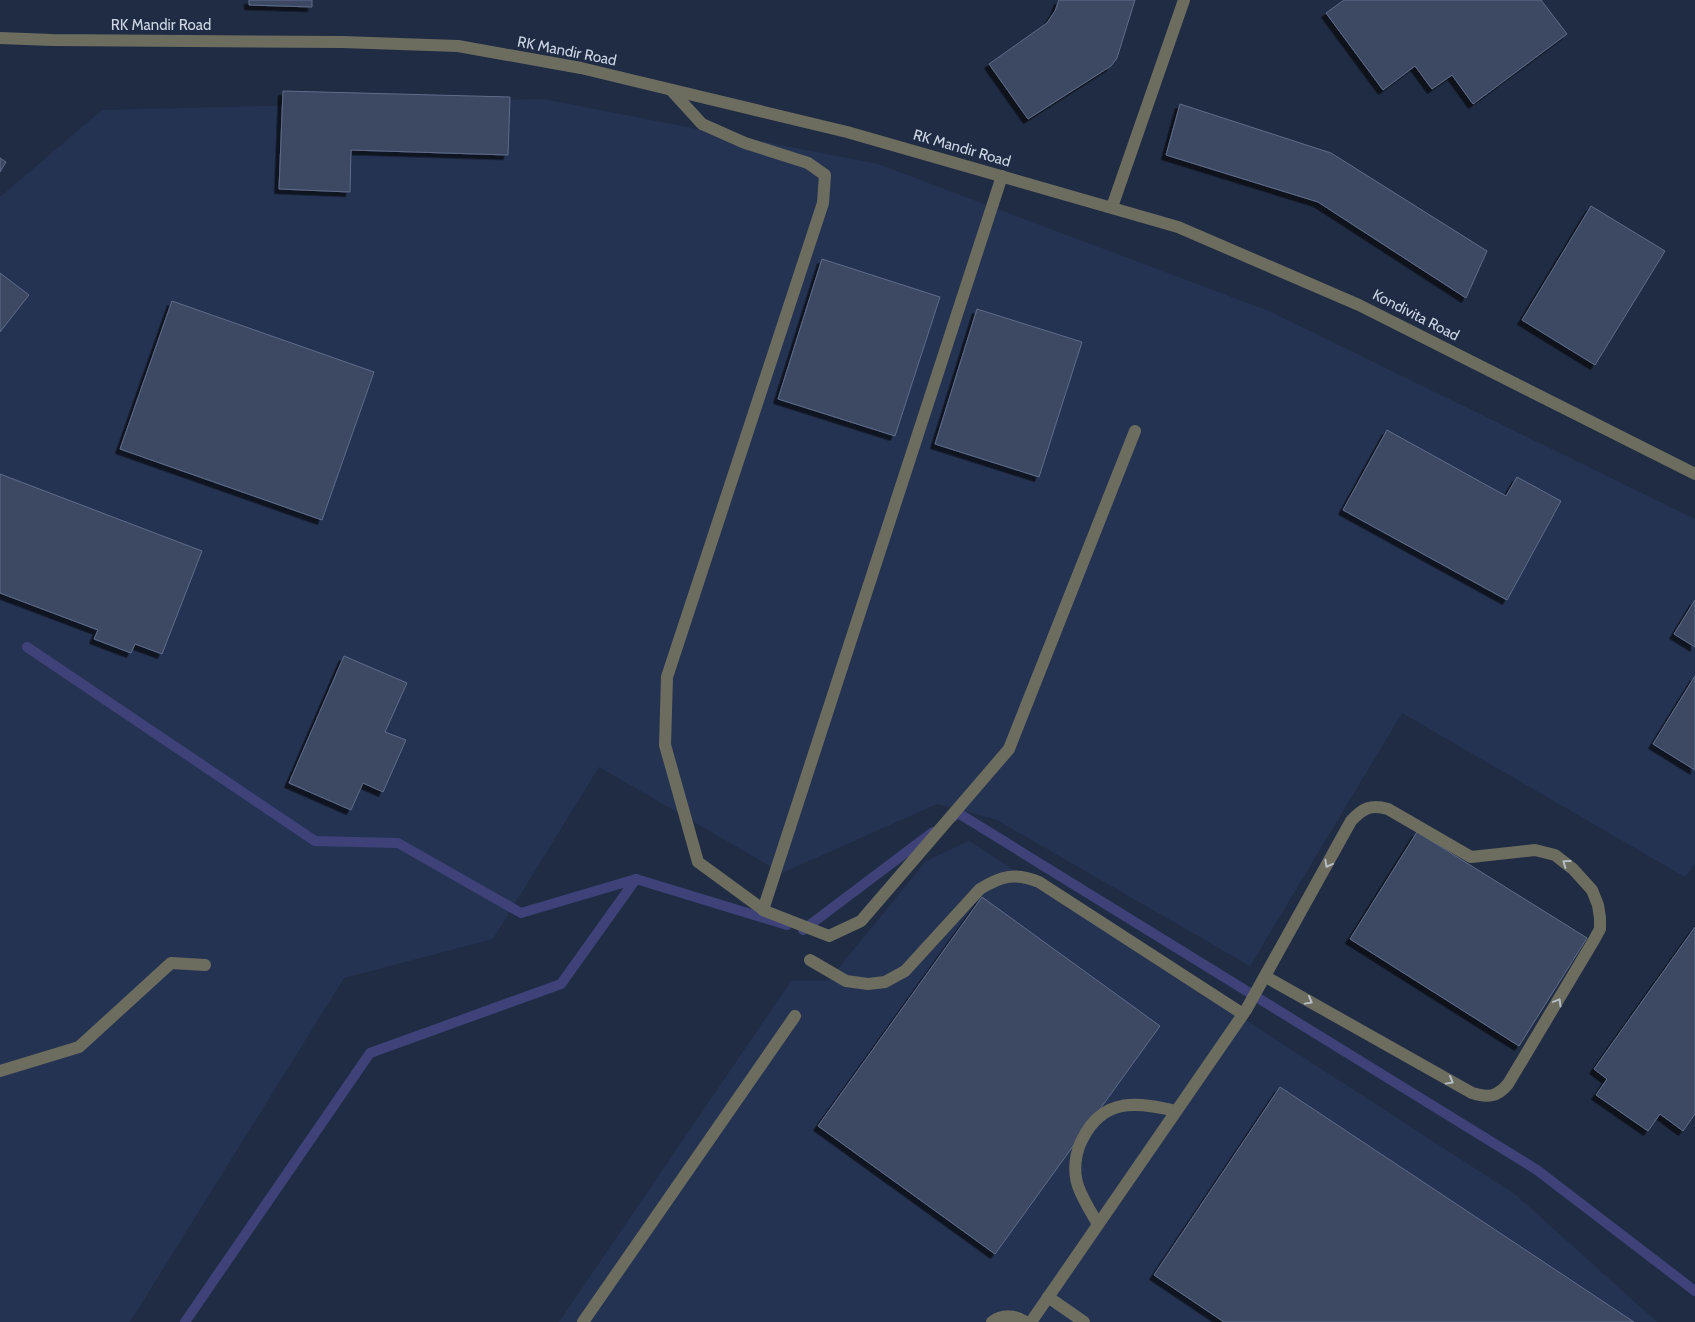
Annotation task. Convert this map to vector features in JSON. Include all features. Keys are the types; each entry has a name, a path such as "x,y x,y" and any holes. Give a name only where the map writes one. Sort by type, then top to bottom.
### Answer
{"street":[{"path":"1112,207 1184,0"},
{"name":"RK Mandir Road","path":"0,38 342,42 458,46 581,68 847,132 1112,207"},
{"path":"671,90 702,124 745,143 808,164 825,175 823,203 667,677 665,745 698,862 764,910 829,936 862,921 929,839 1009,749 1135,431"},
{"path":"764,910 1002,176"},
{"name":"Kondivita Road","path":"1112,207 1178,227 1359,305 1695,474"},
{"path":"1031,1322 1245,1012 1265,980 1351,821 1368,807 1376,806 1388,809 1471,857 1535,850 1555,855 1585,880 1598,905 1600,928 1594,940 1508,1084 1500,1094 1491,1097 1472,1093 1265,980"},
{"path":"810,960 846,981 868,984 885,982 905,971 980,889 995,880 1018,875 1039,882 1245,1012"},
{"path":"0,1072 79,1047 171,962 205,965"},
{"path":"583,1322 795,1016"},
{"path":"1098,1224 1081,1192 1076,1173 1077,1149 1086,1130 1101,1113 1115,1107 1147,1104 1176,1111"},
{"path":"1048,1297 1084,1322"},
{"path":"992,1322 1004,1316 1013,1316 1026,1322"}],"shaded area":[{"path":"543,99 878,164 1269,311 1695,519 1695,864 1685,877 1402,713 1250,966 995,819 937,804 782,873 599,767 493,939 344,978 130,1322 0,1322 0,197 102,110"},
{"path":"969,841 1516,1195 1657,1322 559,1322 791,981 828,981 926,861"}],"building":[{"path":"249,0 312,0 312,7 249,5"},
{"path":"1059,0 1135,0 1117,58 1111,66 1028,119 989,64 1047,23 1055,11"},
{"path":"1344,0 1541,0 1567,34 1473,104 1452,75 1432,89 1415,66 1383,90 1326,13"},
{"path":"283,91 510,97 508,155 351,150 350,192 279,189"},
{"path":"1180,104 1331,153 1487,251 1466,298 1318,202 1166,155"},
{"path":"0,158 6,162 0,172"},
{"path":"1591,206 1665,251 1595,365 1522,320"},
{"path":"822,259 940,297 895,436 778,399"},
{"path":"0,273 29,295 0,332"},
{"path":"172,301 374,372 322,520 120,449"},
{"path":"977,309 1082,342 1039,477 935,444"},
{"path":"1387,430 1506,496 1517,477 1561,501 1507,600 1343,510"},
{"path":"0,474 202,551 162,654 135,644 131,653 94,639 98,630 0,593"},
{"path":"1695,600 1695,647 1674,634"},
{"path":"344,656 407,683 385,732 406,740 383,792 363,783 351,810 289,783"},
{"path":"1695,676 1695,770 1653,744"},
{"path":"1417,832 1587,938 1519,1046 1350,939"},
{"path":"982,897 1160,1026 995,1254 818,1126"},
{"path":"1695,927 1695,1114 1683,1131 1660,1114 1648,1131 1596,1095 1607,1079 1594,1069"},
{"path":"1280,1087 1634,1322 1224,1322 1154,1275"}],"waterway":[{"path":"27,647 315,841 398,843 521,913 636,879"},
{"path":"950,819 958,813 1537,1170 1695,1291"},
{"path":"803,930 933,832"},
{"path":"185,1322 370,1053 561,984 636,879 787,925"}]}
